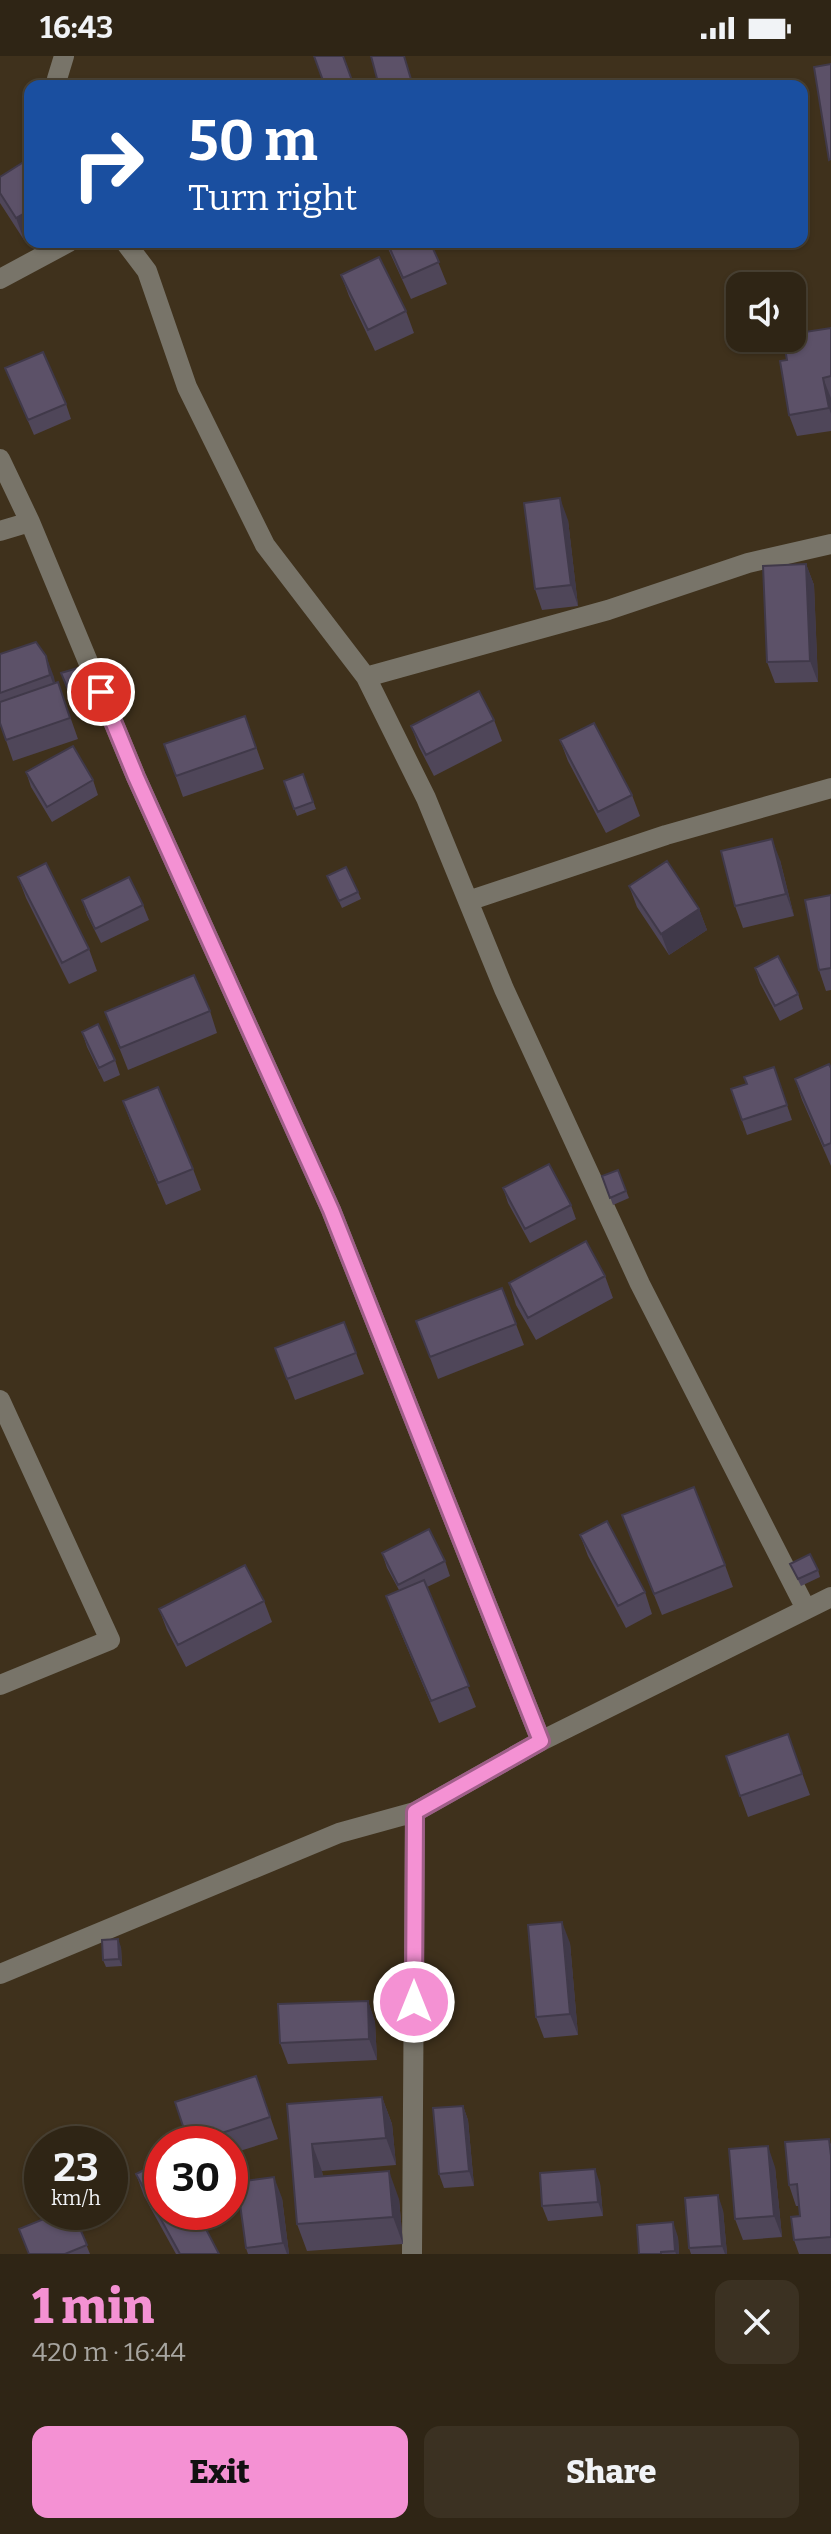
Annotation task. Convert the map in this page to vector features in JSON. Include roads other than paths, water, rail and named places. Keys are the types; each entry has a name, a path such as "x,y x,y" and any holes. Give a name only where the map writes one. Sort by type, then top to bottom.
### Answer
{"street":[{"path":"58,80 64,56"},
{"path":"0,279 58,248"},
{"path":"130,248 147,271 187,387 265,545 366,677 426,798 504,989 640,1284 806,1609"},
{"path":"0,459 30,522 136,777 331,1210 541,1741"},
{"path":"0,531 30,522"},
{"path":"366,677 608,610 748,563 831,544"},
{"path":"468,901 666,835 831,788"},
{"path":"0,1400 110,1640 0,1685"},
{"path":"0,1974 339,1833 415,1812 541,1741 831,1597"},
{"path":"412,2254 415,1812"}]}
